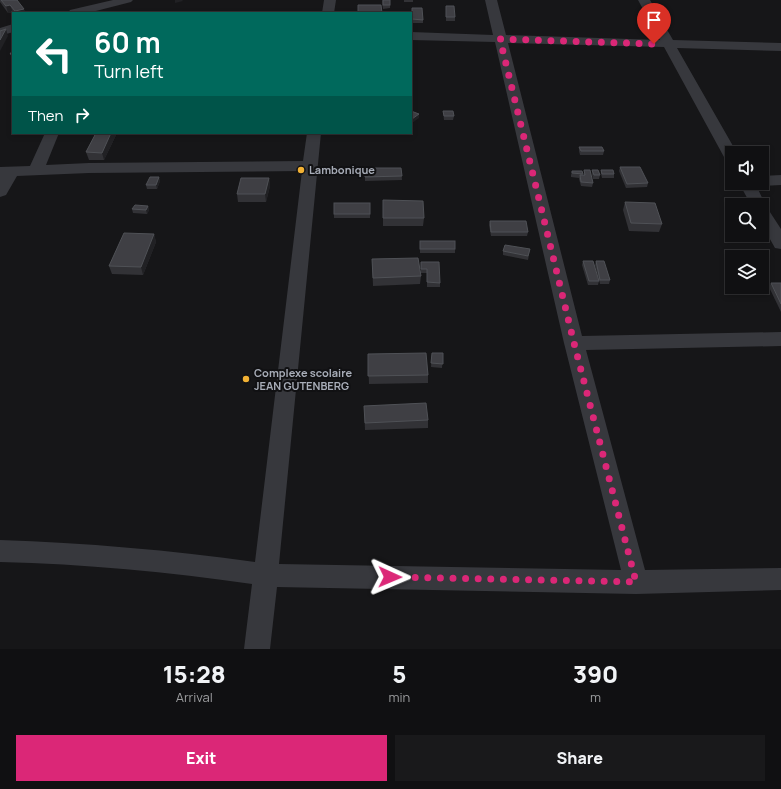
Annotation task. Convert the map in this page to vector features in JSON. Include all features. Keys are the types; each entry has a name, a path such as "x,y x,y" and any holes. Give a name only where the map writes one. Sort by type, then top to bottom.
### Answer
{"street":[{"path":"82,12 99,10 126,0"},
{"path":"328,12 330,0"},
{"path":"491,0 574,343 636,582"},
{"path":"644,0 726,146"},
{"path":"0,32 12,28"},
{"path":"412,36 669,45 781,47"},
{"path":"36,170 52,134"},
{"path":"257,649 314,134"},
{"path":"0,192 6,172 89,168 310,166"},
{"path":"769,181 781,180"},
{"path":"769,223 781,244"},
{"path":"574,343 781,338"},
{"path":"0,551 86,554 266,574 636,582 781,579"}],"building":[{"path":"1,0 17,0 24,9 15,11 10,5 6,6"},
{"path":"383,0 390,0 390,5 383,5"},
{"path":"358,5 381,5 382,12 358,12"},
{"path":"446,6 454,6 455,17 446,17"},
{"path":"412,8 422,8 423,20 412,19"},
{"path":"6,29 0,40 0,31"},
{"path":"412,111 419,114 412,119"},
{"path":"443,111 453,111 454,116 444,116"},
{"path":"95,134 111,134 102,153 86,152"},
{"path":"579,147 602,147 604,151 581,151"},
{"path":"620,167 640,167 648,183 627,184"},
{"path":"365,168 401,168 402,176 365,177"},
{"path":"584,170 590,170 593,183 581,182 580,175 585,175"},
{"path":"592,170 598,170 600,175 594,175"},
{"path":"601,170 613,170 614,174 602,174"},
{"path":"572,171 582,171 583,174 572,173"},
{"path":"150,177 159,177 156,185 146,185"},
{"path":"241,178 269,178 265,194 237,194"},
{"path":"383,200 423,201 424,218 383,218"},
{"path":"625,202 655,203 662,224 631,223"},
{"path":"334,203 370,203 370,214 334,214"},
{"path":"135,205 148,206 146,210 132,209"},
{"path":"490,221 526,221 528,232 491,232"},
{"path":"124,233 154,234 141,267 109,266"},
{"path":"420,241 455,241 455,249 420,249"},
{"path":"505,245 530,249 528,256 503,251"},
{"path":"418,258 421,276 373,278 372,259"},
{"path":"583,261 593,261 599,281 589,281"},
{"path":"596,261 604,261 610,280 600,280"},
{"path":"421,262 439,262 440,283 427,282 427,269 421,269"},
{"path":"771,283 781,283 781,304"},
{"path":"426,353 428,375 368,376 368,354"},
{"path":"432,353 443,353 443,364 431,363"},
{"path":"426,403 428,420 365,423 364,406"}],"place":[{"name":"Lambonique","path":"301,170"},
{"name":"Complexe scolaire JEAN GUTENBERG","path":"246,379"}],"route":[{"path":"390,577 636,582 574,343 500,39 654,44"}]}
